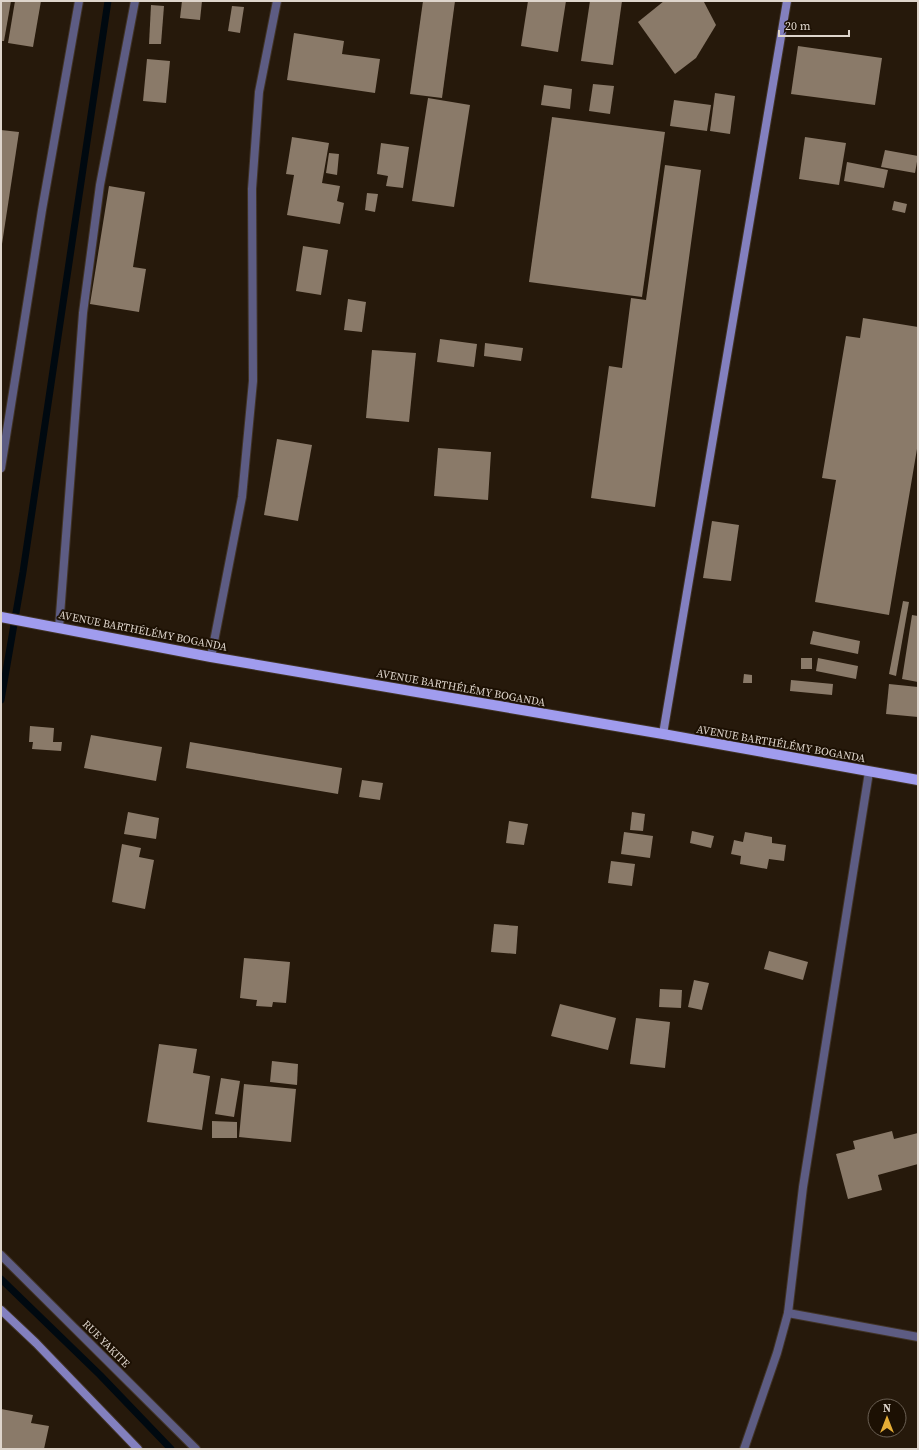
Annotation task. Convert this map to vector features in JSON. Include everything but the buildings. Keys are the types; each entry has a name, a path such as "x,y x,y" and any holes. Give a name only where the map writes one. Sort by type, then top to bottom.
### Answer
{"main road":[{"name":"AVENUE BARTHÉLÉMY BOGANDA","path":"1,617 211,657 663,734 918,780"}],"street":[{"path":"1,468 42,210 79,1"},
{"path":"59,628 83,313 100,185 135,1"},
{"path":"211,657 242,497 253,381 252,189 259,92 277,1"},
{"path":"663,734 787,1"},
{"path":"744,1449 777,1353 788,1313 804,1187 869,772"},
{"name":"RUE YAKITE","path":"1,1255 196,1449"},
{"path":"1,1310 36,1343 138,1449"},
{"path":"788,1313 918,1337"}],"waterway":[{"path":"1,700 23,572 108,1"},
{"path":"1,1279 100,1375 171,1449"}]}
